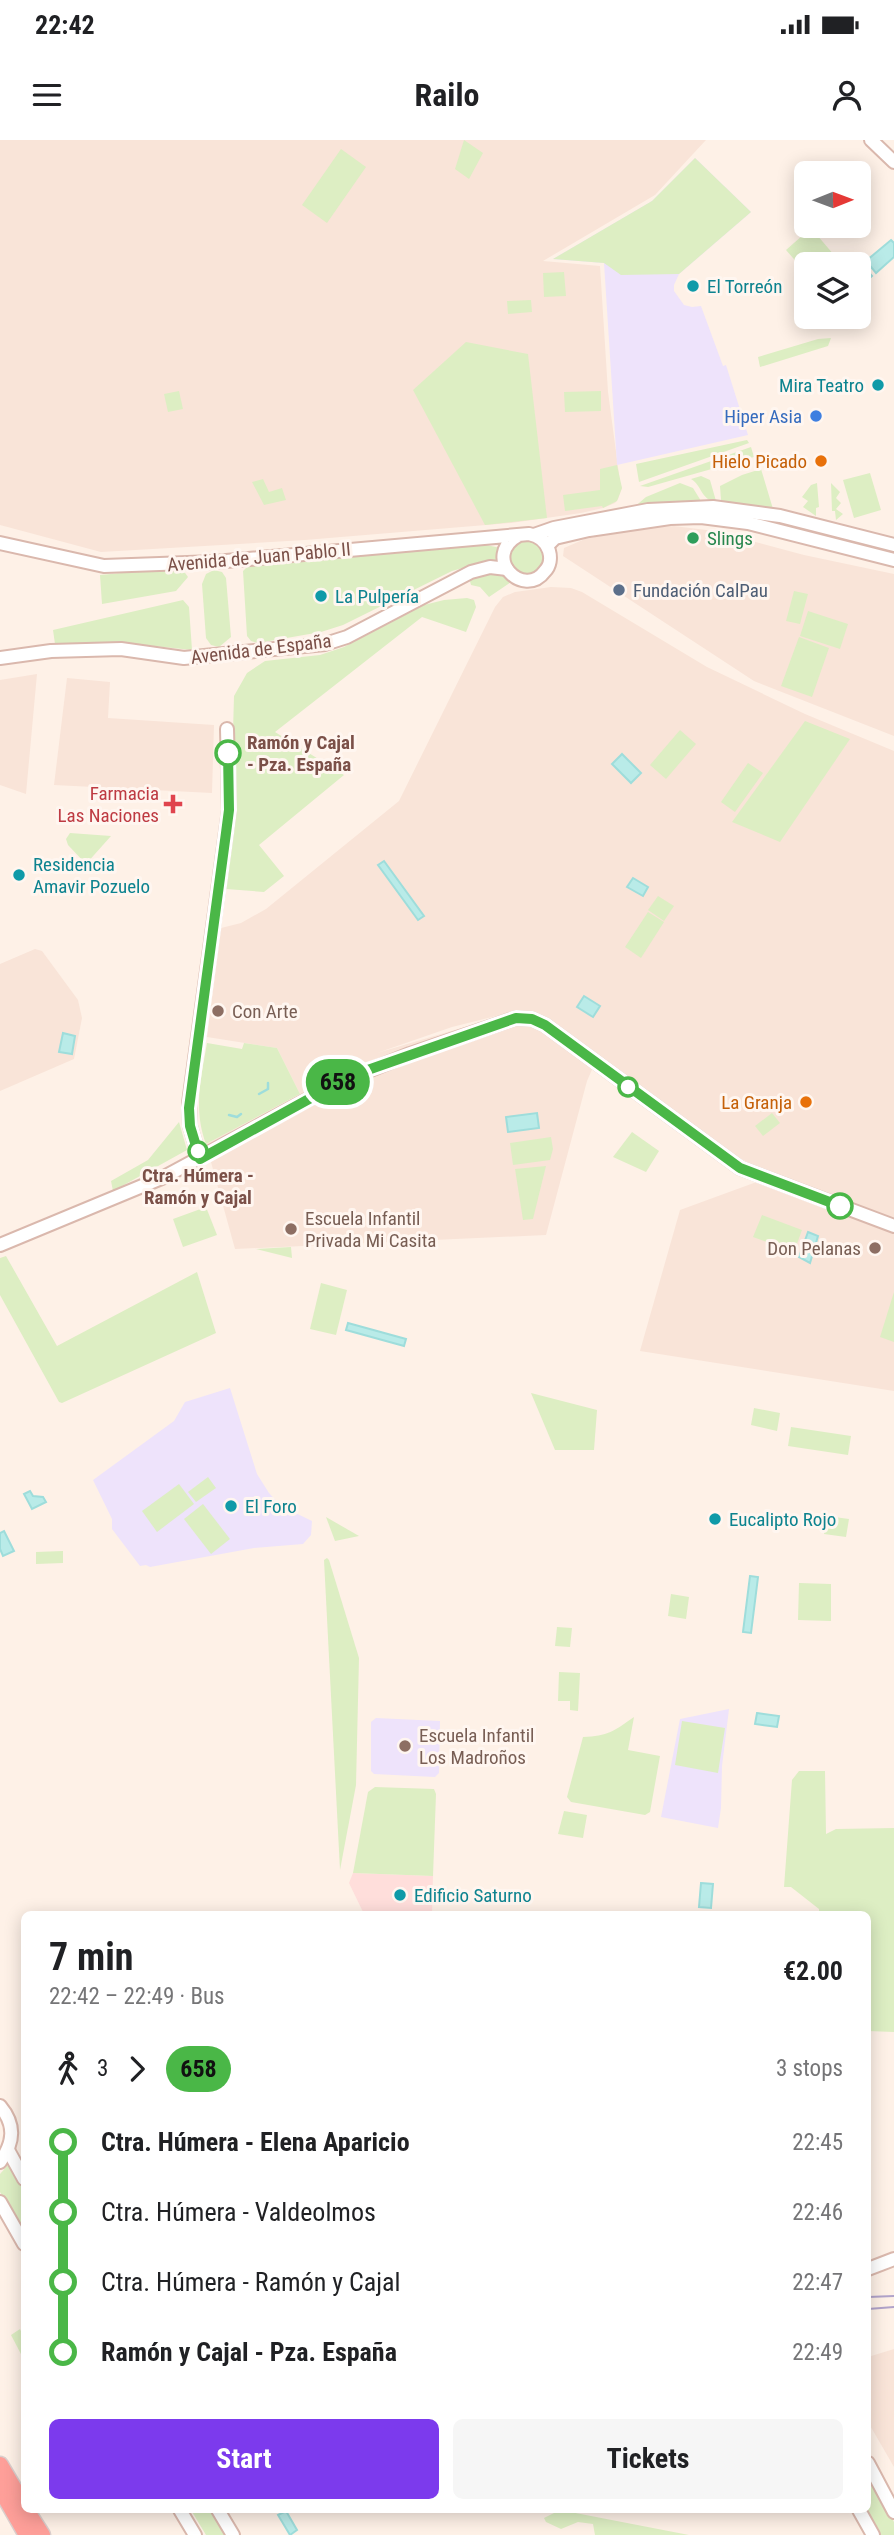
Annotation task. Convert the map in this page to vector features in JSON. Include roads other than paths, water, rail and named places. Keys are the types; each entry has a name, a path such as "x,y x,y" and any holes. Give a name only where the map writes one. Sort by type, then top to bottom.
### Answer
{"highway":[{"path":"0,2465 21,2501"},
{"path":"0,2488 27,2535"},
{"path":"28,2513 41,2535"}],"main road":[{"path":"871,140 894,162"},
{"path":"534,535 547,546 550,553 549,563 541,576 523,580 513,576 503,558 505,548 519,535 534,535 549,529 610,516 676,507 727,509 780,516 894,545"},
{"path":"547,546 555,538 589,530 670,518 701,517 748,523 894,560"},
{"name":"Avenida de Juan Pablo II","path":"0,543 104,566 215,562 519,535"},
{"name":"Avenida de España","path":"0,657 51,651 121,649 184,659 325,644 347,637 471,572 490,567 507,569"},
{"path":"200,1159 190,1126 189,1108 229,810 227,729"},
{"path":"0,1245 164,1177 350,1077 497,1024 523,1018 545,1025 740,1168 894,1226"},
{"path":"0,2106 10,2120 13,2134 8,2150 0,2162"},
{"path":"8,2150 21,2174"},
{"path":"0,2202 21,2239"},
{"path":"871,2268 894,2259"},
{"path":"871,2469 894,2512"},
{"path":"182,2513 195,2535"},
{"path":"220,2513 233,2535"},
{"path":"861,2513 873,2535"}],"water":[{"path":"891,240 894,243 894,257 876,273 871,267 871,257"},
{"path":"622,754 641,773 631,783 612,764"},
{"path":"384,861 424,916 418,920 378,865"},
{"path":"633,878 648,887 643,896 627,887"},
{"path":"584,996 600,1006 593,1017 577,1007"},
{"path":"63,1033 75,1036 72,1054 59,1052"},
{"path":"537,1113 539,1128 508,1132 506,1117"},
{"path":"808,1232 818,1236 810,1263 799,1257"},
{"path":"348,1323 406,1339 404,1346 346,1330"},
{"path":"30,1491 33,1496 43,1497 46,1502 32,1509 24,1494"},
{"path":"4,1531 14,1551 3,1556 0,1533"},
{"path":"750,1576 758,1577 751,1633 743,1632"},
{"path":"757,1713 779,1716 777,1727 755,1724"},
{"path":"701,1883 713,1884 711,1908 699,1907"},
{"path":"287,2513 297,2530 290,2535 278,2515"}],"waterway":[{"path":"259,1094 268,1089 268,1083"},
{"path":"229,1115 237,1117 241,1114"}],"tram line":[{"path":"871,2297 894,2296"},
{"path":"871,2309 894,2307"}],"place":[{"name":"El Torreón","path":"693,286"},
{"name":"Mira Teatro","path":"878,385"},
{"name":"Hiper Asia","path":"816,416"},
{"name":"Hielo Picado","path":"821,461"},
{"name":"Slings","path":"693,538"},
{"name":"Fundación CalPau","path":"619,590"},
{"name":"La Pulpería","path":"321,596"},
{"name":"Ramón y Cajal - Pza. España","path":"228,753"},
{"name":"Farmacia Las Naciones","path":"173,804"},
{"name":"Residencia Amavir Pozuelo","path":"19,875"},
{"name":"Con Arte","path":"218,1011"},
{"name":"La Granja","path":"806,1102"},
{"name":"Ctra. Húmera - Ramón y Cajal","path":"198,1151"},
{"name":"Escuela Infantil Privada Mi Casita","path":"291,1229"},
{"name":"Don Pelanas","path":"875,1248"},
{"name":"El Foro","path":"231,1506"},
{"name":"Eucalipto Rojo","path":"715,1519"},
{"name":"Escuela Infantil Los Madroños","path":"405,1746"},
{"name":"Edificio Saturno","path":"400,1895"}]}
